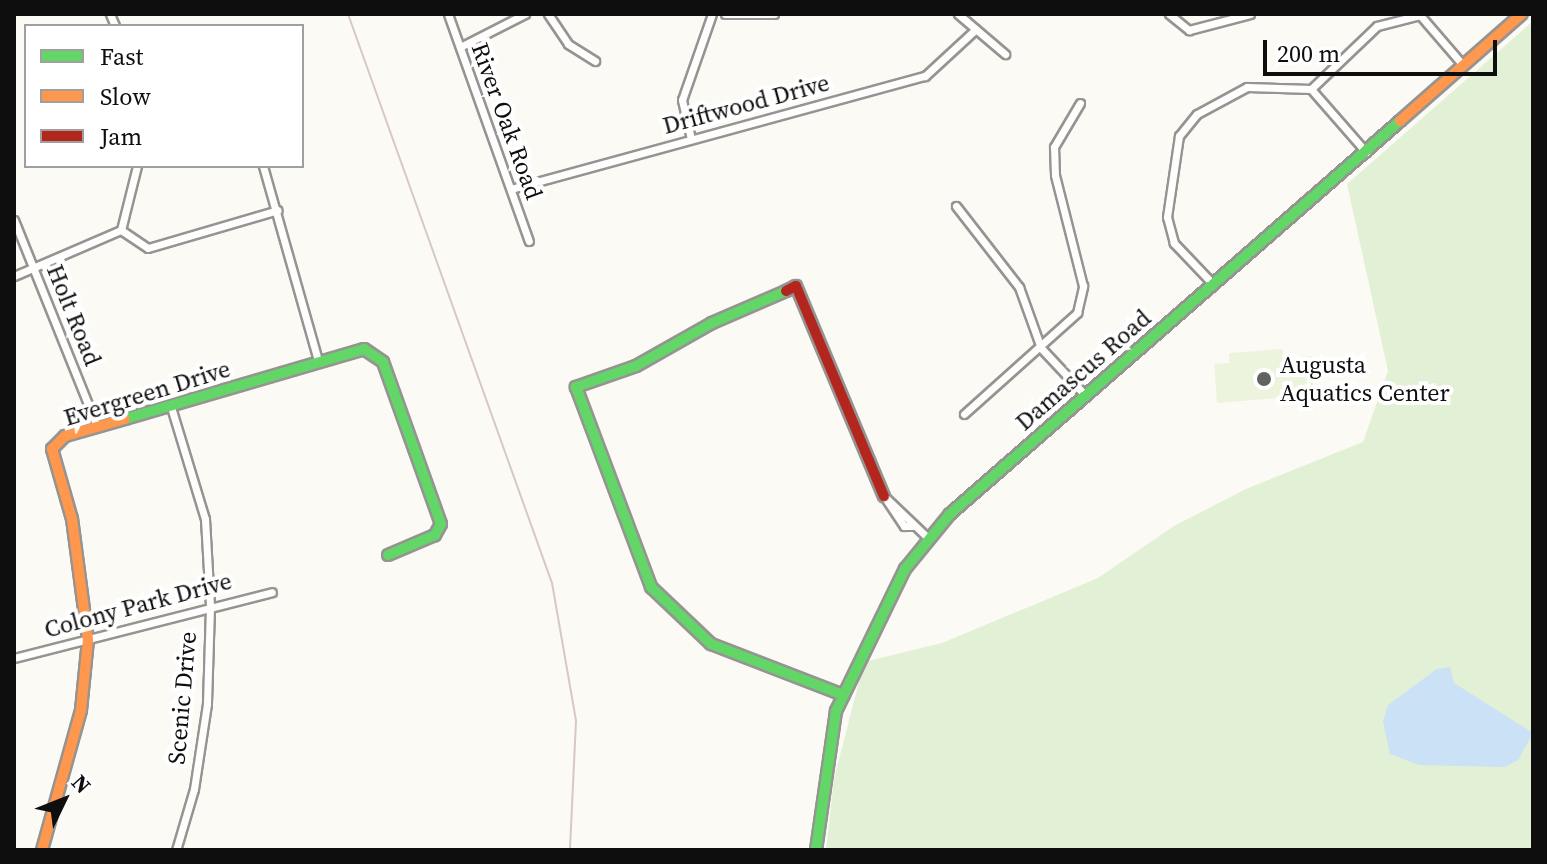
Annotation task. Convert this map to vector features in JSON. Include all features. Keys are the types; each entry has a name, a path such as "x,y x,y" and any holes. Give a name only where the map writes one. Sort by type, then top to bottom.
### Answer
{"street":[{"name":"River Oak Road","path":"448,14 529,241"},
{"path":"460,47 525,14"},
{"path":"548,14 568,44 595,61"},
{"path":"691,139 682,100 712,14"},
{"path":"725,14 774,14"},
{"path":"958,14 1005,54"},
{"path":"1169,14 1189,30 1250,14"},
{"path":"1213,284 1174,243 1167,217 1179,136 1197,114 1247,87 1311,89 1377,26 1420,14 1462,64"},
{"name":"Damascus Road","path":"816,850 822,782 843,695 905,569 950,514 1522,14"},
{"name":"Driftwood Drive","path":"511,189 925,76 976,29"},
{"path":"1311,89 1366,152"},
{"path":"964,414 1071,322 1083,286 1055,175 1054,147 1080,103"},
{"path":"121,230 136,168"},
{"path":"264,168 278,210 295,296 318,361"},
{"path":"956,206 1019,287 1041,348 1084,394"},
{"path":"121,230 148,248 278,210"},
{"name":"Holt Road","path":"14,220 97,426"},
{"path":"14,276 121,230"},
{"path":"843,695 711,644 659,596 576,387 636,366 712,323 796,286 884,496 891,497 913,526 929,539"},
{"name":"Evergreen Drive","path":"42,850 81,710 88,640 72,519 52,449 65,436 364,349 383,362 441,524 435,535 388,555"},
{"name":"Scenic Drive","path":"171,407 205,519 210,607 207,704 194,789 176,850"},
{"name":"Colony Park Drive","path":"14,658 272,592"}],"green space":[{"path":"1533,21 1533,850 826,850 834,779 864,662 942,643 1098,578 1174,526 1246,489 1363,442 1388,371 1347,184"},
{"name":"Augusta Aquatics Center","path":"1283,349 1284,358 1311,356 1314,395 1217,403 1214,364 1229,363 1229,353"}],"water":[{"path":"1450,667 1454,683 1533,733 1518,760 1505,767 1419,765 1390,754 1383,721 1388,705 1437,669"}],"railway":[{"path":"348,14 552,583 576,721 570,850"}],"traffic: fast":[{"path":"816,850 836,711 905,569 950,514 1400,121"},
{"path":"786,291 712,323 636,366 576,387 651,587 711,644 843,695"},
{"path":"125,419 364,349 383,362 441,524 435,535 388,555"}],"traffic: slow":[{"path":"1400,121 1522,14"},
{"path":"42,850 81,710 88,640 72,519 52,449 65,436 125,419"}],"traffic: jam":[{"path":"786,291 796,286 884,496"}],"place":[{"name":"Augusta Aquatics Center","path":"1264,379"}]}
